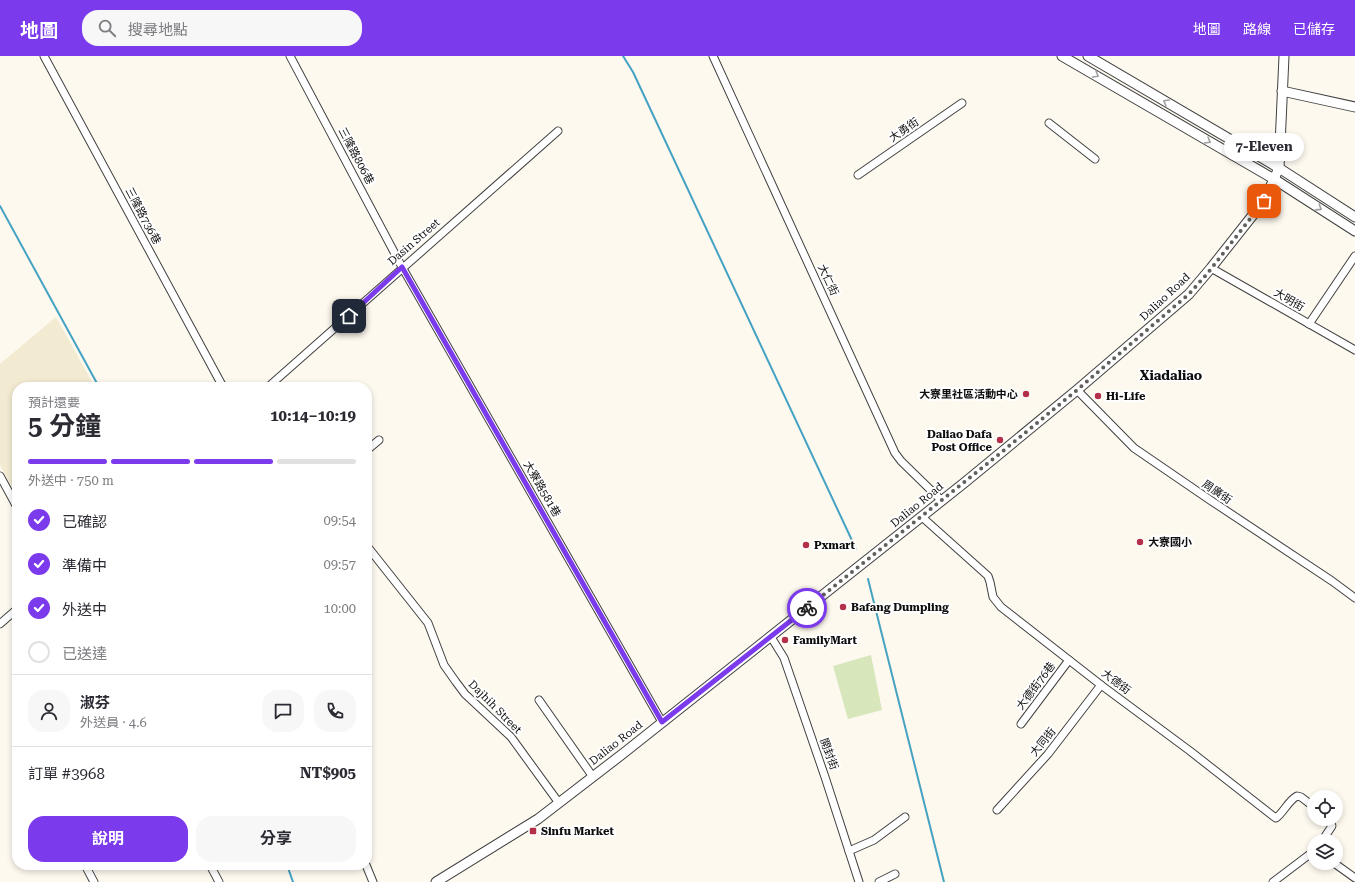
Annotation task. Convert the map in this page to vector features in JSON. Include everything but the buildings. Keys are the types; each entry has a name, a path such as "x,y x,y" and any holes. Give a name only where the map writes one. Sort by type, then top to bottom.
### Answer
{"street":[{"name":"三隆路736巷","path":"44,56 220,382"},
{"name":"三隆路806巷","path":"290,56 402,267"},
{"name":"大仁街","path":"713,56 895,453 901,461 942,501"},
{"path":"1062,56 1274,179 1354,229"},
{"path":"1088,56 1279,168 1355,217"},
{"name":"Daliao Road","path":"436,882 538,819 593,777 942,501 1077,390 1189,294 1264,201 1279,168 1284,56"},
{"path":"1282,91 1355,107"},
{"name":"大勇街","path":"858,175 962,103"},
{"path":"1050,123 1094,159"},
{"name":"Dasin Street","path":"274,382 402,267 558,131"},
{"path":"1309,324 1355,256"},
{"name":"大寮路581巷","path":"402,267 662,722"},
{"name":"大明街","path":"1211,268 1355,350"},
{"name":"周廣街","path":"1077,390 1134,448 1204,497 1332,581 1355,598"},
{"path":"372,446 379,440"},
{"path":"0,476 12,498"},
{"name":"大德街","path":"922,517 988,576 993,597 1001,607 1273,816 1276,818 1293,798 1297,796 1307,802"},
{"name":"Dajhih Street","path":"372,552 428,623 444,665 456,682 466,694 511,737 559,803"},
{"path":"0,624 12,613"},
{"name":"開封街","path":"771,637 784,658 859,882"},
{"name":"大德街76巷","path":"1021,724 1069,660"},
{"name":"大同街","path":"997,810 1048,754 1101,685"},
{"path":"539,700 593,777"},
{"path":"849,851 874,840 905,817"},
{"path":"1273,882 1307,856"},
{"path":"1343,869 1355,878"},
{"path":"87,870 94,882"},
{"path":"213,870 219,882"},
{"path":"368,870 374,882"},
{"path":"879,882 895,874"}],"shaded area":[{"path":"56,317 92,382 12,382 12,487 0,465 0,364"}],"green space":[{"path":"871,655 882,710 848,719 833,666"}],"waterway":[{"path":"623,56 633,72 856,549"},
{"path":"0,206 96,382"},
{"path":"868,579 944,882"},
{"path":"289,870 293,882"}],"way so far":[{"path":"807,608 1003,451 1189,294 1207,274 1264,201"}],"place":[{"name":"7-Eleven","path":"1264,201"},
{"name":"大寮里社區活動中心","path":"1026,394"},
{"name":"Hi-Life","path":"1098,396"},
{"name":"Daliao Dafa Post Office","path":"1000,440"},
{"name":"大寮國小","path":"1140,542"},
{"name":"Pxmart","path":"806,545"},
{"name":"Bafang Dumpling","path":"843,607"},
{"name":"FamilyMart","path":"785,640"},
{"name":"Sinfu Market","path":"533,831"}],"district":[{"name":"Xiadaliao","path":"1171,375"}],"route":[{"path":"349,316 402,267 662,722 807,608"}]}
